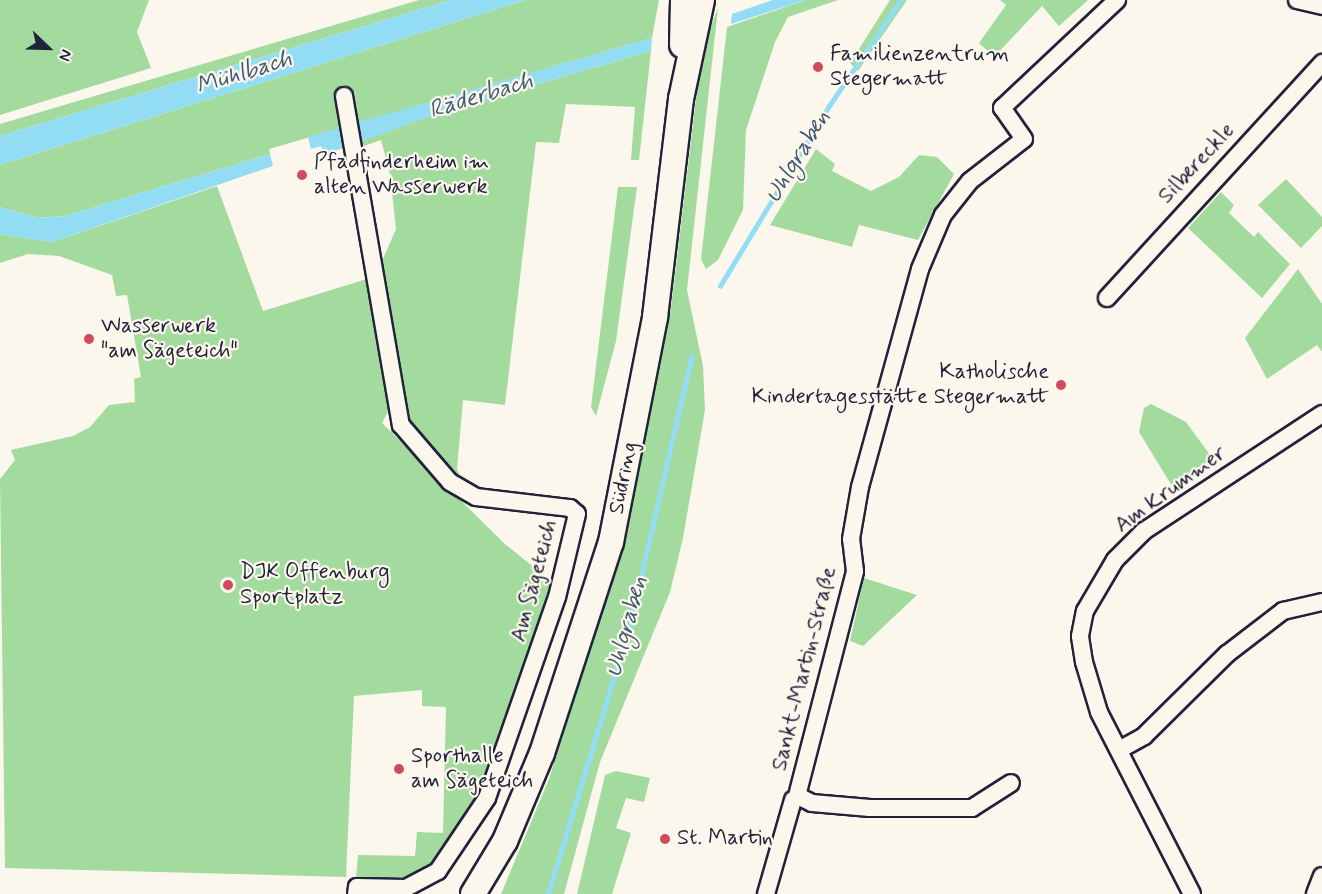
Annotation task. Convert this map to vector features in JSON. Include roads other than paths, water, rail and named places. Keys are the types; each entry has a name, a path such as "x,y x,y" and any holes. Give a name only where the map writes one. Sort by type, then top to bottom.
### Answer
{"street":[{"name":"Südring","path":"681,99 683,0"},
{"name":"Südring","path":"492,894 505,841 577,657 611,542 655,317 681,99 702,0"},
{"name":"Sankt-Martin-Straße","path":"766,894 797,797 855,570 851,539 860,487 920,269 943,215 970,181 1024,139 1002,108 1117,0"},
{"path":"1297,0 1322,6"},
{"name":"Silbereckle","path":"1107,298 1322,63"},
{"name":"Am Sägeteich","path":"344,96 401,424 442,474 476,497 570,508 577,514 557,597 487,798 438,871 406,888 357,887 356,894"},
{"name":"Am Krummer","path":"1192,894 1099,712 1080,636 1099,582 1144,531 1322,414"},
{"path":"1119,750 1140,740 1254,632 1283,611 1322,602"},
{"path":"797,797 812,803 870,808 972,808 1011,783"},
{"name":"Südring","path":"473,894 505,841"},
{"path":"1315,894 1322,876"}],"water":[{"name":"Mühlbach","path":"451,0 525,0 0,165 0,136"},
{"path":"773,0 806,0 731,24 732,14"},
{"name":"Räderbach","path":"652,38 651,51 444,111 324,155 321,146 311,149 308,137"},
{"path":"270,154 273,166 52,242 0,234 0,207 38,218 65,216"}],"waterway":[{"name":"Uhlgraben","path":"720,286 829,106 901,0"},
{"name":"Uhlgraben","path":"548,894 631,620 691,357"}],"place":[{"name":"Familienzentrum Stegermatt","path":"818,67"},
{"name":"Pfadfinderheim im alten Wasserwerk","path":"302,175"},
{"name":"Wasserwerk \"am Sägeteich\"","path":"89,339"},
{"name":"Katholische Kindertagesstätte Stegermatt","path":"1061,385"},
{"name":"DJK Offenburg Sportplatz","path":"228,585"},
{"name":"Sporthalle am Sägeteich","path":"399,769"},
{"name":"St. Martin","path":"665,839"}]}
